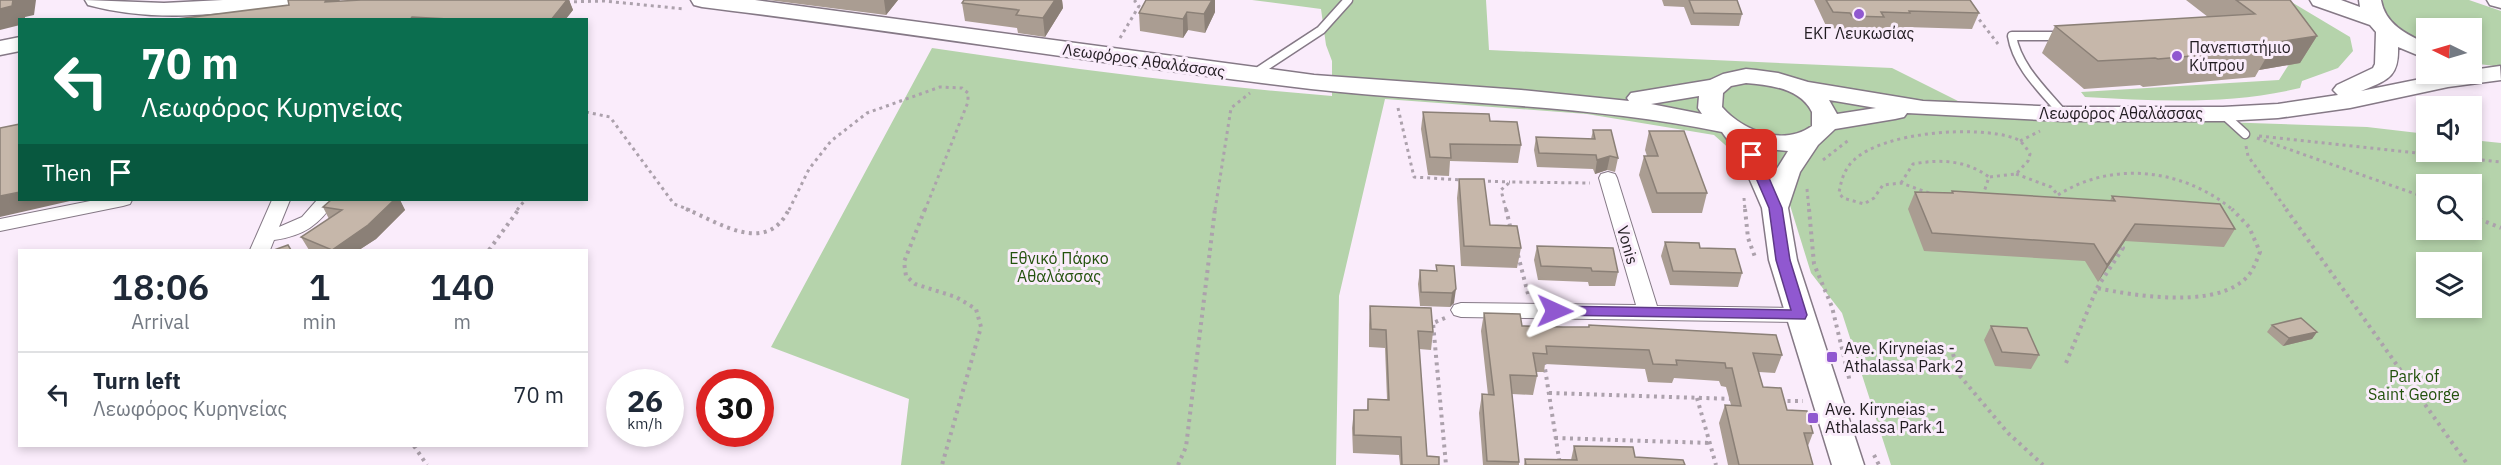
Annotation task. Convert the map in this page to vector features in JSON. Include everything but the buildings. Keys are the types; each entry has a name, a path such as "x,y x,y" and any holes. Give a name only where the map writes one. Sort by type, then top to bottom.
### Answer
{"main road":[{"path":"96,7 158,9 282,0"},
{"name":"Λεωφόρος Αθαλάσσας","path":"702,0 822,14 1108,56 1252,84 1317,82 1588,101 1679,115 1730,128 1756,139 1782,143 1818,131 1923,108"},
{"path":"2321,0 2378,17 2416,44"},
{"name":"Λεωφόρος Αθαλάσσας","path":"2318,105 2339,92 2382,74 2386,64 2378,17"},
{"path":"0,48 18,44"},
{"path":"2482,69 2501,73"},
{"name":"Λεωφόρος Αθαλάσσας","path":"1588,101 1666,96 1715,86 1734,78 1753,76 1773,78 1799,87 1923,108 2062,114 2223,114 2278,111 2350,101 2448,80 2501,73"},
{"path":"1715,86 1709,96 1710,108 1752,155 1775,208 1783,260 1800,315 1840,395 1859,455"},
{"path":"1775,208 1787,172 1818,131 1826,114 1821,104 1799,87"}],"street":[{"name":"Vonis","path":"1609,180 1649,313"},
{"path":"0,225 118,201"},
{"path":"264,243 281,201"},
{"path":"264,243 302,227 318,215 325,201"},
{"path":"1461,310 1800,315"}],"lane":[{"path":"1252,84 1260,70 1321,30 1348,0"},
{"path":"2062,114 2023,64 2012,43 2012,36 2075,36"},
{"path":"2223,114 2245,134"}],"path":[{"path":"1108,56 1136,15 1138,6 1135,1 1130,0"},
{"path":"1178,465 1186,447 1222,156 1231,108 1252,84"},
{"path":"588,112 610,117 674,204 739,231 756,235 771,232 787,214 809,169 831,141 867,113 940,87 962,88 968,93 968,102 904,262 906,276 915,284 956,297 976,309 981,327 942,465"},
{"path":"1397,102 1414,177 1462,180"},
{"path":"2020,141 2041,131 2037,125"},
{"path":"2245,134 2501,162"},
{"path":"2245,134 2416,194"},
{"path":"1817,165 1856,135"},
{"path":"1933,195 1901,183 1883,185 1874,198 1864,204 1843,198 1839,192 1844,171 1857,156 1897,139 1915,135 1975,135 2015,139 2020,141 2030,154 2028,161 2016,174"},
{"path":"2248,156 2468,465"},
{"path":"1901,183 1912,164 1926,161 1968,165 1989,177 2016,174 2051,187 2060,197 2078,183 2131,172 2161,176 2194,186 2221,200 2248,225 2260,252 2251,274 2233,287 2187,297 2144,296 2097,288"},
{"path":"1979,197 1985,193 1989,177"},
{"path":"1474,180 1510,182 1609,180"},
{"path":"1510,182 1501,190 1512,234"},
{"path":"1774,400 1840,395 1832,307 1814,264 1807,186"},
{"path":"1744,196 1748,238 1755,257"},
{"path":"490,249 524,201"},
{"path":"2219,208 2230,209"},
{"path":"2482,220 2501,228"},
{"path":"2066,363 2097,288 2123,248 2114,242"},
{"path":"1515,245 1532,311"},
{"path":"1446,465 1433,324 1461,310"},
{"path":"1543,352 1560,465"},
{"path":"1953,354 1960,376 2008,433 2043,465"},
{"path":"1549,393 1741,399"},
{"path":"1697,398 1716,465"},
{"path":"1555,438 1710,443"},
{"path":"415,447 428,465"},
{"path":"1859,455 1879,465"}],"green space":[{"name":"Εθνικό Πάρκο Αθαλάσσας","path":"1252,0 1486,0 1489,50 1892,68 1984,114 2367,127 2416,133 2416,162 2482,162 2482,141 2501,143 2501,465 1891,465 1842,313 1811,273 1789,202 1714,135 1587,114 1385,99 1339,296 1336,465 901,465 909,399 771,347 932,48 1231,87 1332,96 1332,61 1326,45 1321,9"},
{"path":"2288,0 2350,37 2353,51 2338,68 2302,81 2300,88 2247,97 2193,100 2085,97 2081,92 2279,80 2293,58"},
{"path":"2383,0 2469,0 2501,11 2501,67 2482,64 2482,18 2416,18 2416,42 2386,24 2380,3"}],"place":[{"name":"ΕΚΓ Λευκωσίας","path":"1859,14"},
{"name":"Πανεπιστήμιο Κύπρου","path":"2177,56"},
{"name":"Ave. Kiryneias - Athalassa Park 2","path":"1832,357"},
{"name":"Ave. Kiryneias - Athalassa Park 1","path":"1813,418"}],"route":[{"path":"1555,311 1800,315 1783,260 1775,208 1752,155"}],"park label":[{"name":"Park of Saint George","path":"2414,385"}]}
